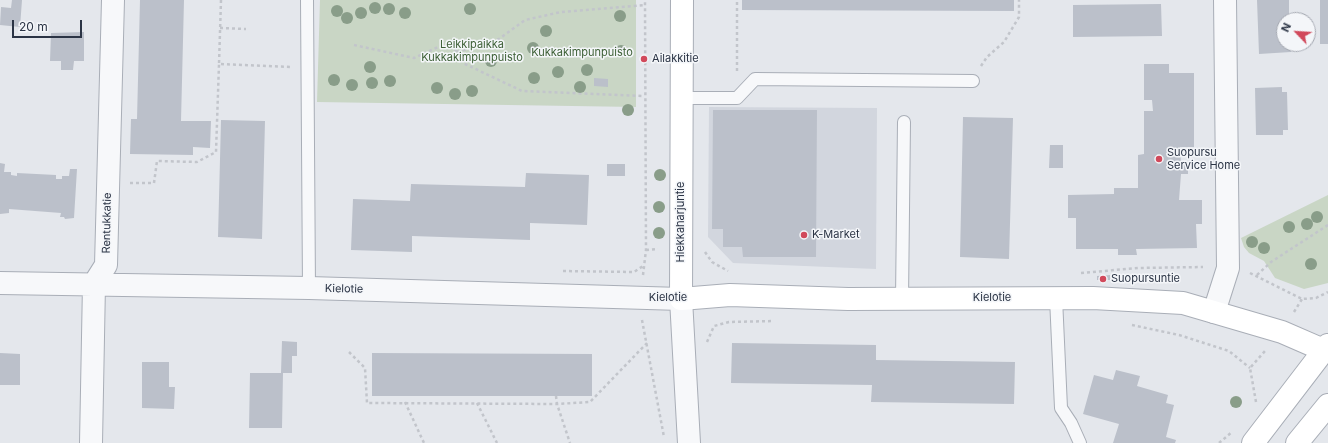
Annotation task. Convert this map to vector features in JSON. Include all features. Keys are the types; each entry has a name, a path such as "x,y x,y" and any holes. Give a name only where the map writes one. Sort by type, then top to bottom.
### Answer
{"street":[{"name":"Rentukkatie","path":"94,284 106,265 113,0"},
{"name":"Hiekkaharjuntie","path":"682,0 682,299 689,443"},
{"path":"1214,312 1228,268 1225,0"},
{"name":"Kielotie","path":"0,283 309,288 682,299 730,296 848,299 1105,298 1183,303 1282,332 1327,349"},
{"path":"91,443 94,284"},
{"path":"1253,443 1327,349"},
{"path":"1297,443 1328,405"}],"lane":[{"path":"307,0 309,70 309,288"},
{"path":"682,98 736,98 755,79 973,80"},
{"path":"902,299 904,122"},
{"path":"1056,298 1061,408 1071,423 1080,443"}],"path":[{"path":"108,182 154,183 157,161 197,162 216,152 221,0"},
{"path":"645,0 644,96 646,250 643,266 642,326 648,343 664,443"},
{"path":"736,98 737,0"},
{"path":"973,80 987,56 1004,42 1019,17 1019,0"},
{"path":"457,52 499,39 525,20 561,12 644,5"},
{"path":"220,28 246,29"},
{"path":"354,45 414,58 440,46 452,44 463,63 522,91 644,96"},
{"path":"219,64 290,66 309,70"},
{"path":"1257,275 1271,262 1328,225"},
{"path":"1250,368 1282,332 1302,299"},
{"path":"729,322 777,321"},
{"path":"1128,324 1179,335 1229,351 1250,368 1256,402 1252,407"},
{"path":"349,352 366,368 367,403 557,404 590,402 648,343"},
{"path":"556,396 557,404 570,443"},
{"path":"405,402 424,443"},
{"path":"477,403 497,443"},
{"path":"1219,443 1237,427"}],"shaded area":[{"path":"709,107 877,108 876,269 733,263 708,237"}],"green space":[{"name":"Kukkakimpunpuisto","path":"320,0 636,0 636,107 317,102"},
{"path":"1328,195 1328,283 1304,289 1275,278 1264,261 1249,253 1244,247 1241,238"}],"building":[{"path":"12,0 22,0 20,27 0,25 1,7 11,8"},
{"path":"140,0 184,0 181,121 211,121 210,148 193,147 193,155 130,154 131,119 137,119"},
{"path":"742,0 1014,0 1014,11 742,10"},
{"path":"1257,0 1289,0 1289,12 1276,12 1276,52 1291,52 1259,54"},
{"path":"1320,0 1328,0 1328,44 1320,44"},
{"path":"1161,4 1162,36 1073,37 1073,5"},
{"path":"84,32 84,61 74,61 73,70 61,70 61,61 50,61 51,33"},
{"name":"Suopursu Service Home","path":"1144,64 1169,64 1169,73 1194,73 1194,147 1180,147 1181,164 1188,164 1188,174 1181,174 1179,200 1202,200 1202,224 1196,224 1197,248 1136,249 1137,255 1118,255 1118,249 1076,249 1076,218 1068,218 1068,195 1114,194 1114,188 1138,188 1138,155 1144,154 1144,111 1153,111 1152,100 1144,100"},
{"path":"594,78 608,79 608,87 594,86"},
{"path":"1282,87 1282,92 1287,92 1288,130 1283,130 1283,135 1256,135 1255,88"},
{"path":"713,110 817,110 816,257 743,257 742,247 723,247 723,229 712,229"},
{"path":"963,117 1013,118 1009,259 960,257"},
{"path":"221,120 265,121 262,239 218,237"},
{"path":"1050,145 1063,145 1063,168 1049,168"},
{"path":"0,163 5,164 4,172 11,172 11,175 17,176 17,173 56,175 56,179 62,179 62,176 69,176 70,169 77,169 74,218 65,219 64,217 60,217 61,213 9,209 9,213 0,214"},
{"path":"607,164 625,164 625,176 607,176"},
{"path":"526,173 589,175 587,225 530,223 530,240 412,236 412,252 351,250 353,199 410,201 411,184 525,187"},
{"path":"1110,275 1110,280 1097,280 1097,276"},
{"path":"282,341 297,342 297,356 292,356 292,373 283,373 282,428 249,428 250,373 281,373"},
{"path":"732,343 876,345 876,360 1015,362 1014,404 871,402 872,385 731,383"},
{"path":"0,353 20,354 20,385 0,385"},
{"path":"372,353 592,354 592,396 372,396"},
{"path":"142,362 169,362 169,387 175,387 174,409 142,408"},
{"path":"1116,370 1140,376 1137,386 1168,395 1166,403 1174,405 1166,437 1176,440 1175,443 1113,443 1119,424 1083,414 1094,375 1113,380"}],"place":[{"name":"Ailakkitie","path":"644,59"},
{"name":"Suopursu Service Home","path":"1159,159"},
{"name":"K-Market","path":"804,235"},
{"name":"Suopursuntie","path":"1103,279"}],"park label":[{"name":"Leikkipaikka Kukkakimpunpuisto","path":"472,51"}]}
